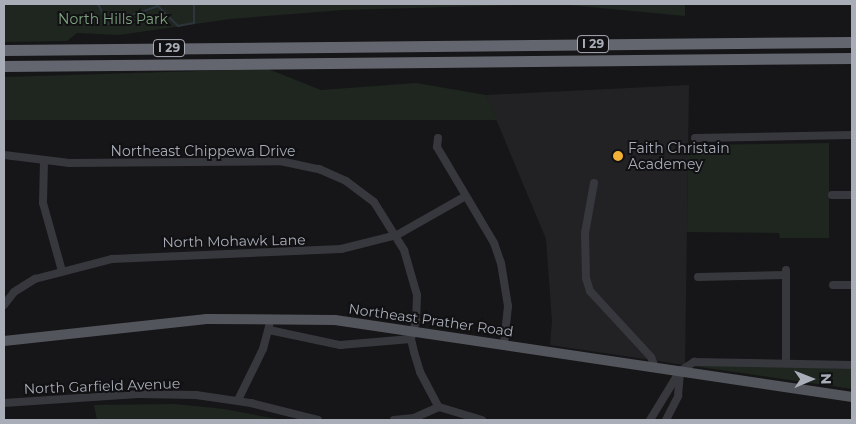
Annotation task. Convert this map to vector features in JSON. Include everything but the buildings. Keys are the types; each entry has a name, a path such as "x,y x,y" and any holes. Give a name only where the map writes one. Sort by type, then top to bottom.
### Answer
{"highway":[{"name":"I 29","path":"4,50 852,42"},
{"name":"I 29","path":"4,66 852,58"}],"main road":[{"name":"Northeast Prather Road","path":"4,341 207,320 335,320 413,334 504,343 852,397"}],"street":[{"path":"695,138 852,135"},
{"path":"438,138 437,147 494,243 501,263 508,306 504,343"},
{"name":"Northeast Chippewa Drive","path":"4,155 44,161 280,162 309,166 333,174 358,189 374,202 397,235 414,280 417,306 413,334 418,368 439,407"},
{"path":"44,161 43,203 62,271"},
{"path":"594,184 585,233 586,278 590,290 651,357 655,367"},
{"path":"832,195 852,195"},
{"name":"North Mohawk Lane","path":"4,305 10,296 28,282 62,271 141,256 329,251 397,235 466,196"},
{"path":"698,277 786,273 786,362"},
{"path":"833,285 852,285"},
{"path":"238,400 269,330 269,319"},
{"path":"269,330 340,344 413,334"},
{"path":"650,420 680,371 688,364 702,361 852,365"},
{"path":"666,420 678,396 680,371"},
{"name":"North Garfield Avenue","path":"4,403 161,394 238,400 318,420"},
{"path":"394,420 414,418 439,407 482,420"}],"shaded area":[{"path":"689,85 685,365 550,345 552,321 546,239 486,95"}],"green space":[{"name":"North Hills Park","path":"4,4 558,4 343,10 230,19 119,35 77,33 67,41 4,42"},
{"path":"558,4 685,4 685,16"},
{"path":"268,69 321,90 416,83 486,95 497,120 4,120 4,77"},
{"path":"829,143 829,238 780,238 779,233 687,232 688,145"},
{"path":"710,364 852,369 852,389 693,366"},
{"path":"175,404 224,409 282,420 97,420 94,405"}],"waterway":[{"path":"98,4 108,24 158,6 178,26 194,23 194,4"}],"place":[{"name":"Faith Christain Academey","path":"618,156"}]}
